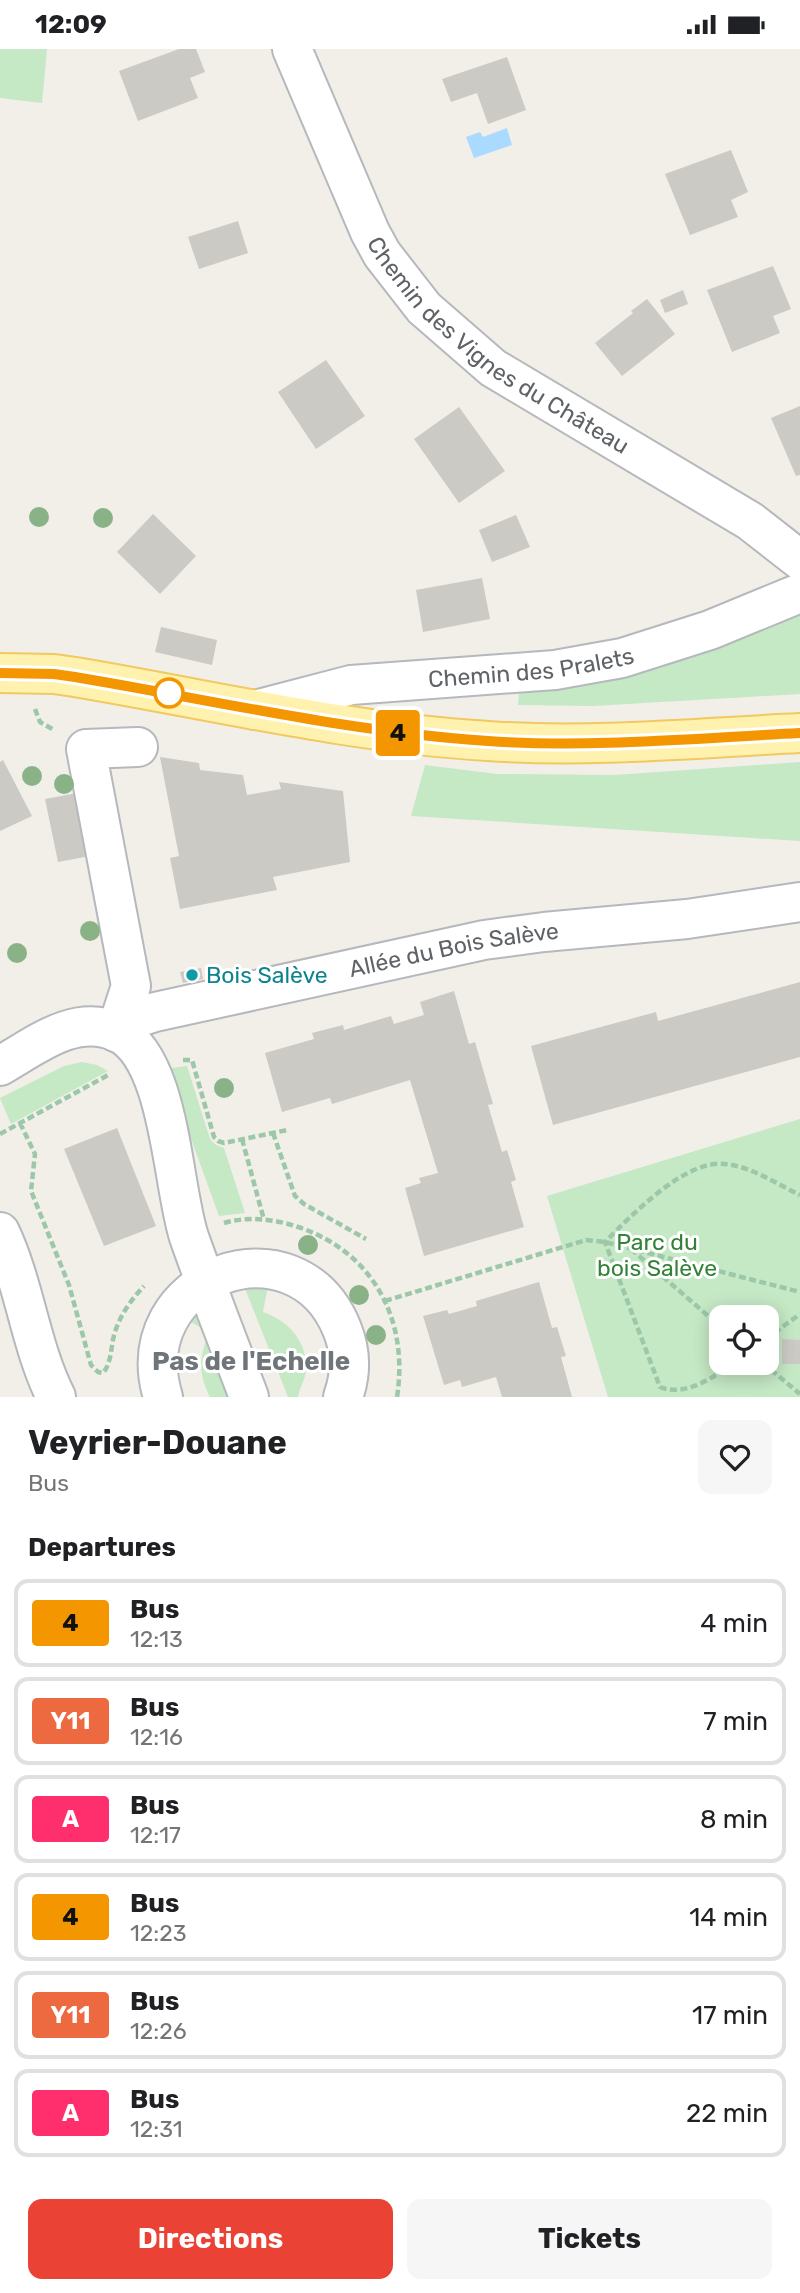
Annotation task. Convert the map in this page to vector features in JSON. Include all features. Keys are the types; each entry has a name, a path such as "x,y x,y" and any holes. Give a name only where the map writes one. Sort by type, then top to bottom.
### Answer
{"main road":[{"path":"3,669 75,677 393,732 533,744 800,733"}],"street":[{"name":"Chemin des Vignes du Château","path":"292,49 370,232 382,254 424,308 493,368 750,521 800,560"},
{"name":"Chemin des Pralets","path":"255,710 351,685 555,670 622,658 710,630 800,593"},
{"path":"116,1031 131,986 86,749 138,747"},
{"name":"Allée du Bois Salève","path":"116,1031 143,1015 484,940 687,919 800,902"},
{"path":"0,1066 74,1027 93,1026 116,1031 134,1044 148,1063 174,1154 185,1223 217,1276 277,1397"},
{"path":"0,1232 56,1397"},
{"path":"163,1397 159,1385 157,1355 165,1325 181,1300 217,1276 256,1268 285,1273 299,1279 322,1297 339,1320 348,1348 348,1377 343,1397"},
{"path":"217,1276 249,1397"}],"path":[{"path":"20,1123 35,1154 31,1191 69,1285 91,1365 98,1372 103,1373 109,1364 113,1339 123,1313 132,1298 151,1281"},
{"path":"224,1143 287,1130"},
{"path":"273,1133 295,1196 304,1204 366,1239"},
{"path":"242,1139 264,1220"},
{"path":"605,1242 654,1198 703,1166 732,1165 800,1195"},
{"path":"385,1301 577,1241 605,1242 800,1292"},
{"path":"605,1242 660,1387 671,1394 687,1394 715,1375"},
{"path":"630,1249 709,1317"},
{"path":"779,1329 800,1314"},
{"path":"777,1375 800,1394"}],"green space":[{"path":"0,49 47,49 42,103 0,98"},
{"path":"800,608 800,694 593,706 518,705 519,692 673,657"},
{"path":"800,762 800,841 411,816 425,765 497,774 615,775"},
{"path":"82,1062 108,1071 11,1124 0,1098 64,1066"},
{"path":"187,1066 210,1139 224,1148 245,1213 219,1216 189,1133 171,1068"},
{"name":"Parc du bois Salève","path":"800,1119 800,1397 608,1397 547,1196"},
{"path":"244,1286 268,1286 263,1312 289,1327 300,1342 306,1371 298,1397 288,1397"},
{"path":"202,1303 239,1397 210,1397 206,1389 201,1365 209,1333 188,1320"}],"water":[{"path":"507,128 512,145 474,158 466,137 480,132 483,137"}],"building":[{"path":"179,49 196,49 205,72 190,78 198,98 138,121 119,71"},
{"path":"507,57 526,110 488,124 477,93 451,102 442,79"},
{"path":"731,150 748,192 731,200 738,217 690,235 665,174"},
{"path":"238,221 248,253 199,269 188,237"},
{"path":"773,266 791,309 773,316 780,333 732,352 707,290"},
{"path":"683,290 688,304 665,313 660,300"},
{"path":"647,299 675,334 622,376 595,343"},
{"path":"326,360 365,416 316,449 278,392"},
{"path":"800,406 800,475 796,476 771,418"},
{"path":"459,407 505,471 459,503 414,439"},
{"path":"153,514 196,556 160,594 117,552"},
{"path":"516,515 530,547 492,562 479,530"},
{"path":"482,578 490,619 423,632 416,590"},
{"path":"161,627 217,640 212,665 155,652"},
{"path":"160,757 199,763 200,770 243,775 247,795 281,789 279,782 343,791 350,862 273,877 277,890 180,909 170,858 179,856"},
{"path":"3,760 32,816 0,831 0,762"},
{"path":"77,793 90,856 58,862 45,799"},
{"name":"Bois Salève","path":"201,968 203,979 183,983 180,972"},
{"path":"800,982 800,1057 553,1125 531,1046 656,1012 658,1021"},
{"path":"454,991 469,1044 475,1042 493,1104 488,1105 502,1152 507,1150 516,1180 511,1182 524,1227 424,1256 405,1188 421,1183 419,1178 438,1173 410,1080 332,1104 330,1098 282,1112 265,1053 314,1039 312,1033 343,1025 344,1030 391,1016 394,1024 424,1015 420,1002"},
{"path":"117,1128 156,1226 104,1246 64,1149"},
{"path":"539,1282 552,1328 557,1327 566,1356 561,1357 572,1397 502,1397 496,1377 462,1387 460,1380 444,1385 423,1316 447,1310 449,1314 477,1306 476,1301"},
{"path":"782,1339 800,1340 800,1364 782,1364"}],"bus line":[{"name":"4","path":"0,673 54,674 339,724 486,741 590,743 800,733"}],"place":[{"name":"Bois Salève","path":"192,975"}],"district":[{"name":"Pas de l'Echelle","path":"251,1361"}]}
